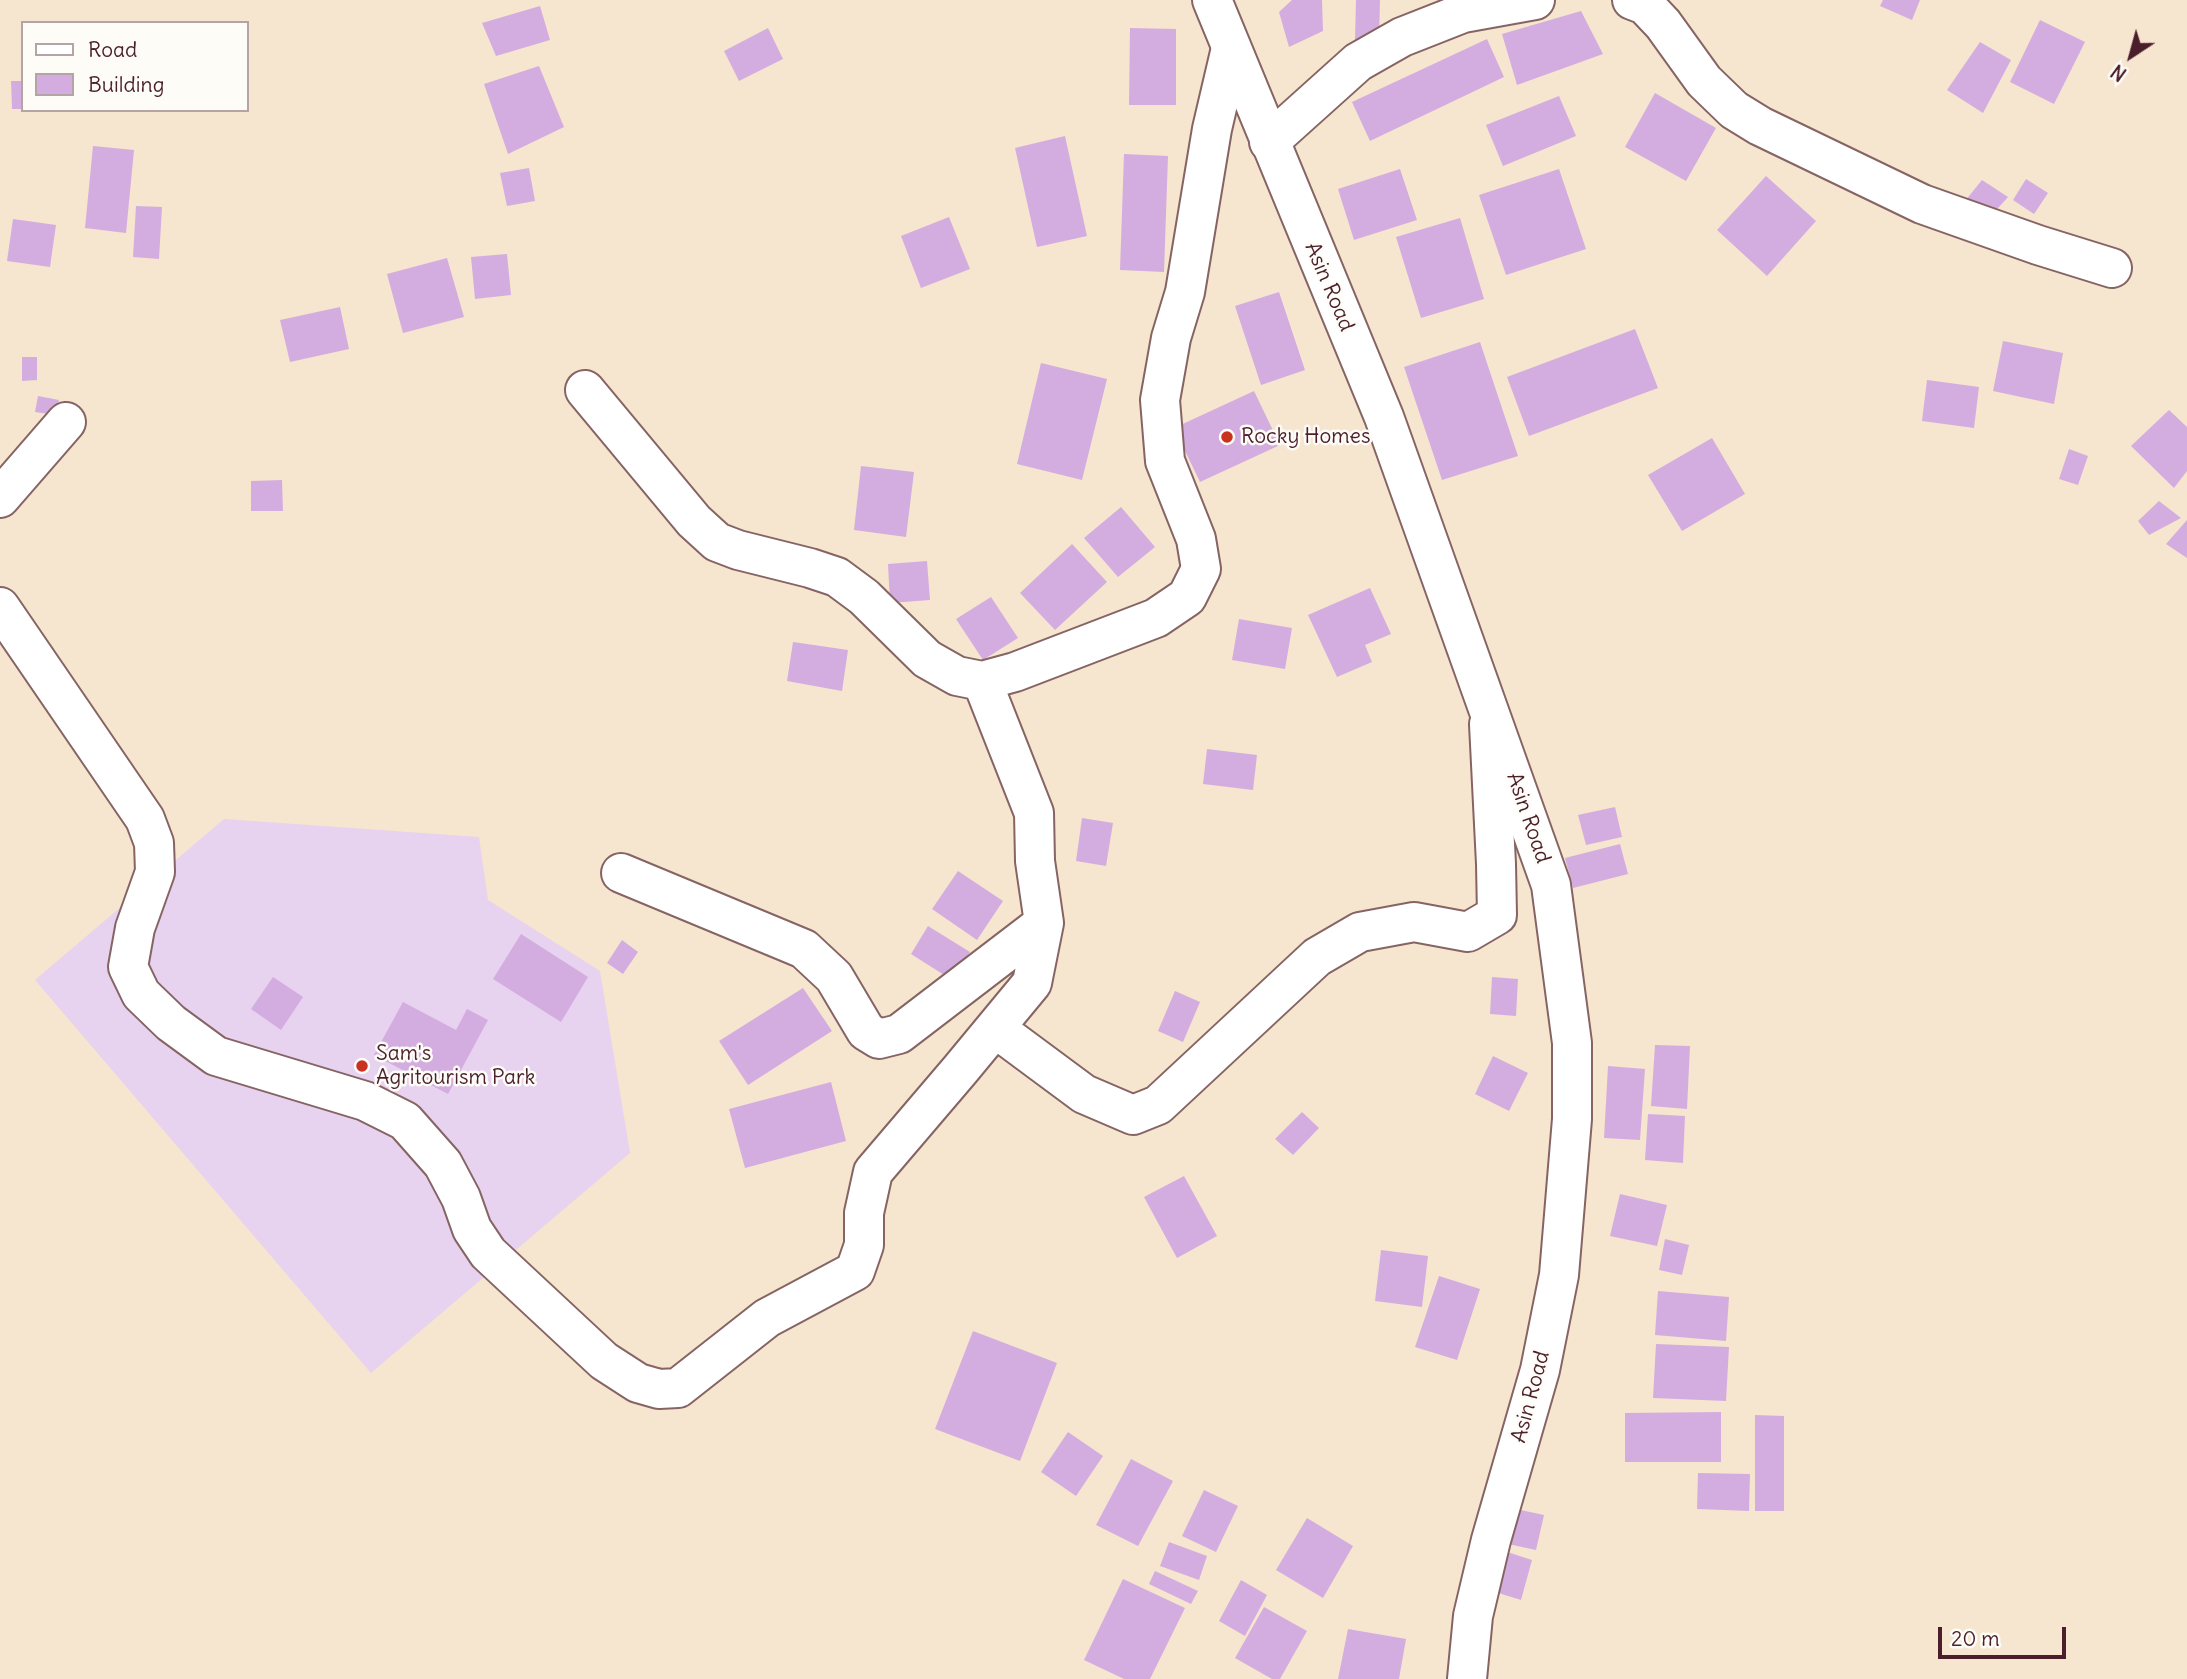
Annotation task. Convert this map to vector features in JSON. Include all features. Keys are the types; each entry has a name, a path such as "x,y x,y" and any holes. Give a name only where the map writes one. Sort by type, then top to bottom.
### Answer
{"street":[{"name":"Asin Road","path":"1212,0 1384,417 1551,885 1572,1043 1572,1119 1559,1275 1540,1370 1491,1540 1473,1616 1467,1679"},
{"path":"1269,142 1358,62 1402,37 1463,13 1535,0"},
{"path":"1632,0 1645,5 1663,24 1703,81 1734,110 1760,126 1922,204 2112,268"},
{"path":"585,390 694,521 717,542 836,577 864,597 927,659 957,676 982,681 1027,667 1156,618 1188,597 1201,569 1196,538 1165,461 1160,400 1171,338 1185,292 1212,128 1231,48"},
{"path":"0,498 66,422"},
{"path":"0,607 145,819 154,843 155,872 135,928 128,967 141,995 172,1023 216,1056 365,1101 405,1121 443,1164 461,1198 472,1229 488,1253 604,1361 638,1383 659,1389 678,1388 767,1318 855,1271 864,1245 864,1213 873,1172 1032,983 1044,923 1035,861 1034,813 982,681"},
{"path":"995,1028 1084,1094 1133,1115 1158,1105 1317,957 1360,932 1414,922 1468,932 1497,915 1488,707"},
{"path":"621,873 804,949 834,977 866,1031 879,1039 899,1034 1044,923"}],"shaded area":[{"name":"Sam's Agritourism Park","path":"224,819 479,837 488,900 600,971 630,1153 371,1373 35,980"}],"building":[{"path":"1292,0 1322,0 1323,31 1289,47 1279,12"},
{"path":"1356,0 1380,0 1379,40 1355,40"},
{"path":"1883,0 1920,0 1912,20 1880,6"},
{"path":"540,6 550,40 496,56 482,23"},
{"path":"1581,11 1603,54 1517,85 1502,34"},
{"path":"2040,20 2085,42 2054,104 2010,82"},
{"path":"768,28 783,59 739,81 724,51"},
{"path":"1130,28 1176,29 1176,105 1129,105"},
{"path":"1487,39 1504,77 1370,141 1352,102"},
{"path":"1980,42 2011,60 1983,113 1947,90"},
{"path":"539,66 564,127 508,154 484,84"},
{"path":"11,81 21,81 21,109 12,109"},
{"path":"1655,93 1716,128 1686,181 1625,147"},
{"path":"1559,96 1576,136 1503,166 1486,125"},
{"path":"1065,136 1087,236 1037,247 1015,148"},
{"path":"93,146 134,150 126,233 85,228"},
{"path":"1124,154 1168,156 1164,272 1120,270"},
{"path":"529,168 535,201 507,206 500,173"},
{"path":"1400,169 1417,220 1354,240 1338,189"},
{"path":"1559,169 1586,249 1506,275 1479,195"},
{"path":"1766,176 1816,221 1767,276 1717,230"},
{"path":"2026,179 2048,193 2034,214 2013,200"},
{"path":"1982,180 2008,197 1989,218 1965,201"},
{"path":"136,206 162,207 159,259 133,257"},
{"path":"949,217 970,269 921,288 901,236"},
{"path":"1460,218 1484,299 1421,318 1396,237"},
{"path":"13,219 56,225 50,267 7,261"},
{"path":"507,254 511,295 475,299 471,257"},
{"path":"447,258 464,317 403,333 387,274"},
{"path":"1279,292 1305,370 1261,385 1235,306"},
{"path":"340,307 349,349 290,362 280,320"},
{"path":"1635,329 1658,388 1529,436 1507,377"},
{"path":"2003,341 2063,353 2054,404 1993,391"},
{"path":"1480,342 1518,456 1442,480 1404,367"},
{"path":"22,357 37,357 37,380 22,381"},
{"path":"1041,363 1107,379 1082,480 1017,464"},
{"path":"1927,380 1979,387 1974,428 1922,421"},
{"name":"Rocky Homes","path":"1254,391 1280,445 1200,482 1174,428"},
{"path":"38,396 59,400 56,415 35,412"},
{"path":"2169,410 2187,427 2187,471 2174,488 2131,446"},
{"path":"1712,438 1745,494 1682,531 1648,475"},
{"path":"2069,449 2088,456 2078,485 2059,479"},
{"path":"861,466 914,472 906,537 854,530"},
{"path":"282,480 283,511 251,511 251,481"},
{"path":"2159,501 2181,518 2149,535 2138,521"},
{"path":"1121,507 1155,547 1118,577 1084,538"},
{"path":"2187,520 2187,558 2166,544"},
{"path":"1072,544 1107,582 1055,630 1020,593"},
{"path":"927,561 930,600 890,603 888,564"},
{"path":"1370,588 1391,634 1365,645 1372,662 1337,677 1308,615"},
{"path":"991,597 1018,638 983,660 956,619"},
{"path":"1239,619 1292,628 1285,669 1232,660"},
{"path":"793,642 848,650 842,691 787,681"},
{"path":"1207,749 1257,755 1253,790 1203,784"},
{"path":"1615,807 1622,837 1586,845 1578,815"},
{"path":"1082,818 1113,823 1106,866 1076,861"},
{"path":"1620,844 1628,874 1573,888 1565,858"},
{"path":"958,871 1003,901 977,940 932,909"},
{"path":"928,926 970,952 952,980 911,954"},
{"path":"521,934 588,977 561,1022 493,979"},
{"path":"622,940 638,952 623,974 607,963"},
{"path":"273,977 303,997 281,1030 251,1009"},
{"path":"1492,977 1518,979 1516,1016 1490,1014"},
{"path":"803,988 832,1031 748,1085 719,1041"},
{"path":"1175,991 1200,1002 1183,1042 1158,1031"},
{"path":"403,1002 456,1030 467,1009 488,1020 448,1094 374,1055"},
{"path":"1655,1045 1690,1046 1687,1109 1651,1106"},
{"path":"1493,1056 1528,1073 1509,1111 1475,1094"},
{"path":"1608,1066 1645,1069 1640,1140 1604,1138"},
{"path":"831,1082 846,1141 745,1168 729,1109"},
{"path":"1302,1112 1319,1128 1293,1155 1275,1139"},
{"path":"1648,1114 1685,1116 1683,1163 1645,1160"},
{"path":"1184,1176 1217,1236 1177,1258 1144,1197"},
{"path":"1620,1194 1667,1205 1657,1246 1610,1236"},
{"path":"1665,1239 1689,1245 1682,1275 1659,1270"},
{"path":"1381,1250 1428,1256 1422,1307 1375,1301"},
{"path":"1439,1276 1480,1289 1457,1360 1415,1347"},
{"path":"1658,1291 1729,1297 1726,1341 1655,1335"},
{"path":"973,1331 1057,1363 1020,1461 935,1429"},
{"path":"1656,1344 1729,1347 1726,1401 1653,1398"},
{"path":"1721,1412 1721,1462 1625,1462 1625,1413"},
{"path":"1755,1415 1784,1416 1784,1511 1755,1511"},
{"path":"1068,1432 1103,1456 1076,1496 1041,1472"},
{"path":"1131,1459 1173,1481 1138,1546 1096,1525"},
{"path":"1698,1473 1750,1474 1749,1511 1697,1509"},
{"path":"1204,1490 1238,1506 1216,1552 1182,1536"},
{"path":"1516,1509 1544,1515 1536,1550 1508,1544"},
{"path":"1307,1518 1353,1546 1323,1598 1276,1570"},
{"path":"1169,1542 1207,1556 1199,1580 1160,1566"},
{"path":"1504,1551 1532,1560 1521,1600 1492,1591"},
{"path":"1155,1571 1198,1591 1191,1604 1149,1584"},
{"path":"1123,1579 1185,1608 1150,1679 1124,1679 1084,1660"},
{"path":"1241,1580 1267,1595 1245,1636 1219,1621"},
{"path":"1264,1607 1307,1631 1280,1679 1272,1679 1235,1658"},
{"path":"1348,1629 1406,1639 1399,1679 1338,1679"}],"place":[{"name":"Rocky Homes","path":"1227,437"},
{"name":"Sam's Agritourism Park","path":"362,1066"}]}
